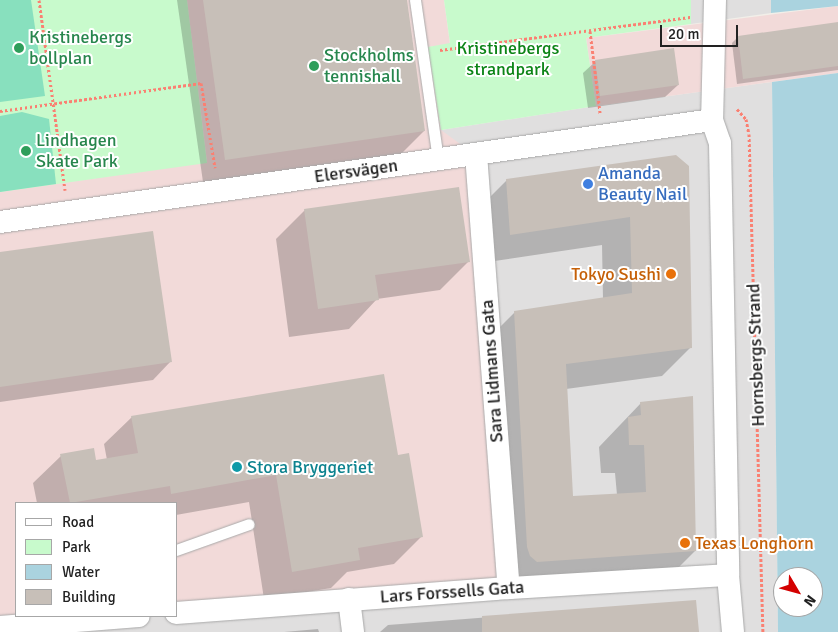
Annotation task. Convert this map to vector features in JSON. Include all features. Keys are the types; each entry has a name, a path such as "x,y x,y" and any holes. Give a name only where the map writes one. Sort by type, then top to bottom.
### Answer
{"street":[{"path":"712,120 715,7"},
{"name":"Elersvägen","path":"0,222 712,120"},
{"name":"Hornsbergs Strand","path":"712,120 720,143 728,575 733,632"},
{"name":"Sara Lidmans Gata","path":"476,154 509,588"},
{"name":"Lars Forssells Gata","path":"178,613 349,599 728,575"},
{"path":"349,599 353,632"},
{"path":"0,627 78,618 108,617"}],"lane":[{"path":"415,0 438,159"},
{"path":"178,549 249,524"}],"path":[{"path":"39,0 65,193"},
{"path":"434,51 590,31 715,7"},
{"path":"590,31 600,115"},
{"path":"0,111 201,83 215,174"},
{"name":"Hornsbergs Strand","path":"713,97 733,105 746,119 749,134 764,632"}],"shaded area":[{"path":"187,0 444,0 450,44 429,47 441,130 474,154 511,588 178,612 178,502 15,502 15,616 0,624 0,192 207,162"},
{"path":"691,0 771,0 771,13 691,24"},
{"path":"838,6 838,73 596,106 586,38"},
{"path":"772,82 777,567 773,567 773,617 778,617 778,632 0,632 110,617 178,617 178,612 441,130 596,106"}],"green space":[{"path":"0,0 187,0 207,163 0,192"},
{"name":"Kristinebergs bollplan","path":"0,0 31,0 45,96 0,102"},
{"name":"Kristinebergs strandpark","path":"444,0 691,0 691,24 586,38 596,106 441,130 428,47 450,43"},
{"name":"Lindhagen Skate Park","path":"22,112 49,119 56,184 0,192 0,116"}],"water":[{"path":"771,0 838,0 838,6 771,13"},
{"path":"838,73 838,632 778,632 778,617 823,617 823,567 777,567 772,82"}],"building":[{"name":"Stockholms tennishall","path":"203,0 407,0 425,131 225,160"},
{"path":"838,22 838,66 743,79 738,36"},
{"path":"674,48 679,85 600,96 595,60"},
{"path":"676,155 689,166 692,348 566,364 573,496 646,492 644,445 629,445 628,417 641,415 640,402 693,396 696,551 537,562 530,556 527,547 514,311 632,293 630,217 510,235 506,179"},
{"path":"459,187 470,262 375,275 379,300 318,309 304,209"},
{"path":"153,231 172,362 0,387 0,252"},
{"name":"Stora Bryggeriet","path":"384,374 398,455 409,453 423,537 358,548 360,560 292,572 276,475 171,494 170,486 70,502 60,454 94,448 96,460 138,453 131,416"},
{"path":"696,600 699,632 482,632 482,616"}],"place":[{"name":"Kristinebergs bollplan","path":"19,48"},
{"name":"Stockholms tennishall","path":"314,66"},
{"name":"Lindhagen Skate Park","path":"26,151"},
{"name":"Amanda Beauty Nail","path":"588,184"},
{"name":"Tokyo Sushi","path":"671,274"},
{"name":"Stora Bryggeriet","path":"237,467"},
{"name":"Texas Longhorn","path":"685,543"}]}
